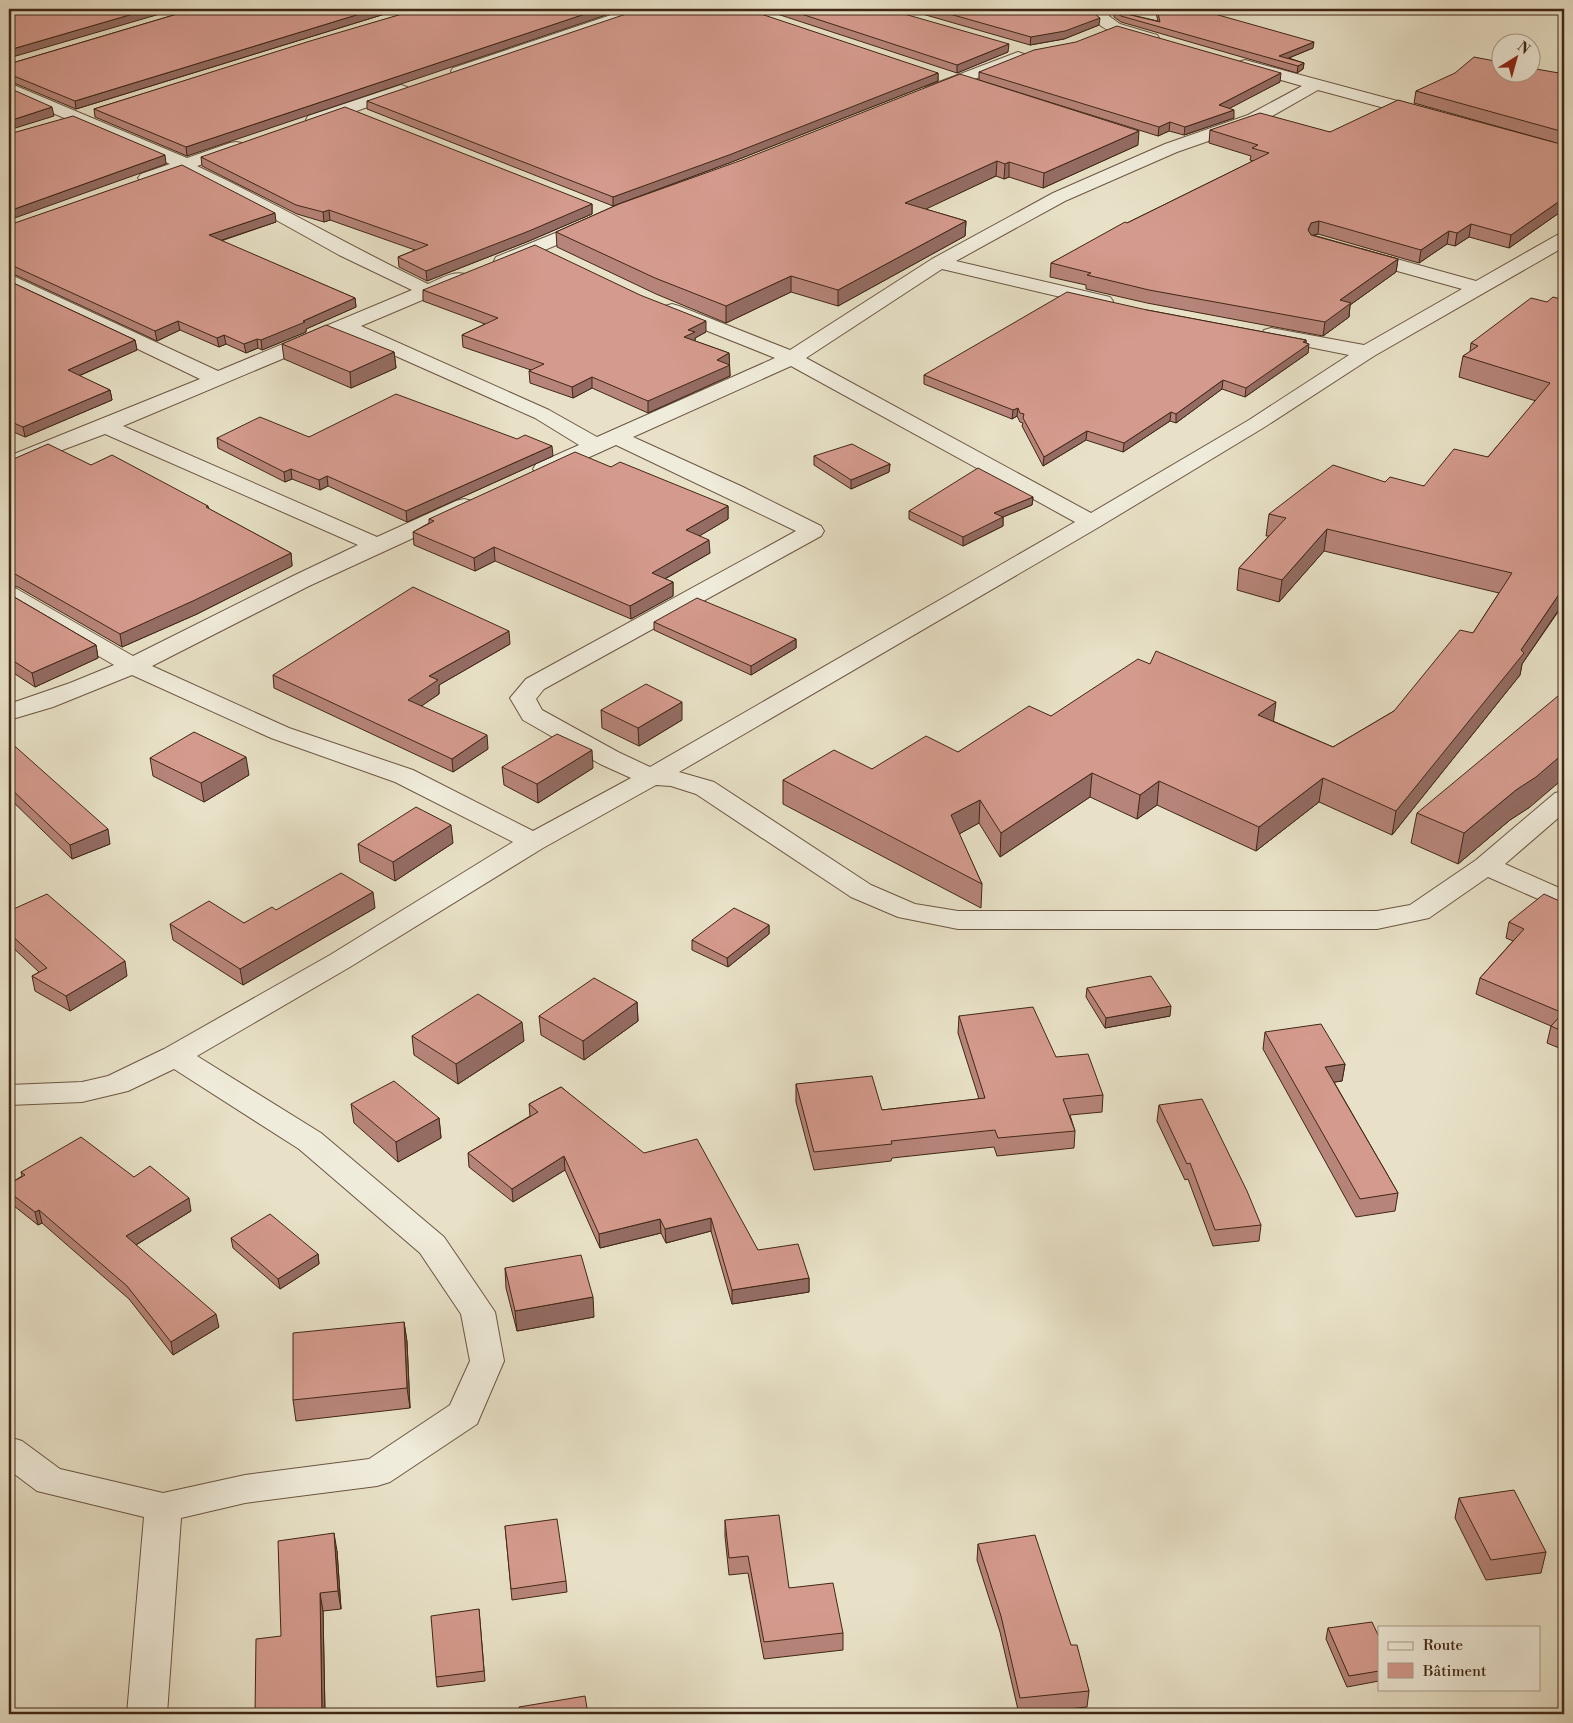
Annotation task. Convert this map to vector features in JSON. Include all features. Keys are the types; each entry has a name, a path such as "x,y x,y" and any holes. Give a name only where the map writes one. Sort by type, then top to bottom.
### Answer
{"street":[{"path":"445,76 535,44 644,9"},
{"path":"1102,9 1100,18 1115,27 1162,41"},
{"path":"1096,34 1115,27"},
{"path":"914,97 1029,52 1003,44"},
{"path":"1229,60 1444,119"},
{"path":"938,74 985,89"},
{"path":"303,124 418,85"},
{"path":"523,479 792,358 939,263 1059,197 1162,145 1254,119 1315,85"},
{"path":"9,88 186,164 191,170 248,197 346,251 426,290"},
{"path":"55,122 101,108"},
{"path":"348,109 376,120"},
{"path":"130,184 249,143"},
{"path":"9,464 105,426 215,378 345,326 426,290 537,247 604,218"},
{"path":"9,1096 82,1092 117,1084 175,1056 340,961 533,842 651,777 1091,522 1256,424 1367,352 1564,238"},
{"path":"537,247 560,259"},
{"path":"1345,250 1478,288"},
{"path":"939,263 1119,305"},
{"path":"9,280 215,378"},
{"path":"657,303 792,358 1091,522"},
{"path":"345,326 606,442 735,492 813,531 535,684 523,698 532,715 609,758 651,777 673,778 705,788 862,891 908,911 958,920 1377,920 1419,912 1486,866 1564,799"},
{"path":"1252,331 1367,352"},
{"path":"105,426 377,544"},
{"path":"9,712 39,704 133,666 285,588 478,499"},
{"path":"9,594 133,666 280,733 404,776 533,842"},
{"path":"1486,866 1564,900"},
{"path":"9,1451 50,1481 163,1507 245,1489 377,1472 464,1414 487,1361 478,1312 432,1245 310,1141 175,1056"},
{"path":"147,1714 163,1507"}],"building":[{"path":"9,9 150,9 9,50"},
{"path":"194,9 376,9 75,101 9,74 9,64"},
{"path":"419,9 600,9 186,147 94,109 310,41"},
{"path":"641,9 746,9 938,73 729,155 613,197 367,101"},
{"path":"786,9 887,9 1009,44 957,65"},
{"path":"932,9 1029,9 1036,11 1040,9 1092,9 1092,12 1100,18 1065,31 1031,37"},
{"path":"1157,9 1197,9 1314,42 1279,56 1304,63 1298,66 1121,16 1114,11 1160,22"},
{"path":"1117,26 1281,73 1219,105 1234,110 1185,127 1170,122 1159,127 979,72 1034,50 1076,42"},
{"path":"1474,57 1490,60 1490,82 1540,82 1540,70 1564,72 1564,132 1416,91 1455,73"},
{"path":"960,74 1139,131 1044,173 1009,162 1005,164 997,161 905,203 966,221 838,290 791,276 726,306 655,278 556,232 619,204 742,160"},
{"path":"9,88 52,107 9,121"},
{"path":"1398,100 1564,145 1564,198 1511,235 1471,224 1457,233 1449,231 1421,250 1319,221 1311,223 1308,230 1311,235 1398,259 1340,300 1351,303 1325,322 1149,290 1087,275 1091,273 1051,263 1125,222 1127,223 1269,153 1252,148 1258,145 1210,130 1260,113 1330,132"},
{"path":"345,107 592,204 426,271 398,257 428,245 329,210 323,212 296,205 201,157"},
{"path":"73,116 165,155 9,211 9,134"},
{"path":"182,165 275,213 209,235 355,298 303,321 305,322 261,340 257,339 244,344 224,335 217,338 178,321 155,331 9,264 9,225"},
{"path":"535,245 640,295 706,321 688,330 695,332 684,337 729,353 717,360 730,365 648,401 592,377 572,387 529,371 544,364 462,335 498,318 423,290"},
{"path":"9,281 135,340 68,370 110,390 23,427 9,421"},
{"path":"1067,292 1147,310 1306,340 1303,342 1309,344 1246,388 1223,380 1176,414 1171,412 1124,443 1087,431 1044,457 1023,418 1024,414 1020,413 1018,408 1013,410 924,375"},
{"path":"1553,297 1564,300 1564,587 1521,650 1524,653 1396,811 1323,778 1259,827 1159,781 1140,795 1092,773 1001,833 980,800 951,815 982,884 783,780 834,750 872,769 926,736 958,752 1029,706 1051,716 1138,659 1150,664 1156,651 1276,702 1258,715 1333,747 1394,711 1460,630 1473,633 1512,573 1327,529 1282,580 1239,568 1286,518 1269,514 1333,465 1385,482 1390,477 1424,486 1454,449 1488,457 1550,383 1463,356 1478,346 1471,343 1531,298 1547,302"},
{"path":"326,325 394,352 350,372 282,344"},
{"path":"396,394 517,439 525,435 552,446 406,511 327,476 319,480 291,469 284,472 217,438 260,417 309,437"},
{"path":"48,444 91,465 112,455 291,553 120,634 15,574 9,573 9,461"},
{"path":"852,444 890,464 851,480 814,456"},
{"path":"575,452 611,467 620,462 728,506 686,530 709,540 652,573 673,582 630,606 494,547 474,558 413,532 434,521 429,519"},
{"path":"978,468 1033,497 994,513 1003,517 963,537 909,511"},
{"path":"413,587 509,631 429,676 438,680 408,700 487,735 452,759 273,675"},
{"path":"9,594 96,645 32,673 9,658"},
{"path":"697,598 796,639 751,666 654,622"},
{"path":"646,684 682,702 638,728 601,710"},
{"path":"1564,691 1564,753 1536,777 1516,790 1464,833 1417,813"},
{"path":"194,732 246,757 201,783 150,758"},
{"path":"557,734 592,750 537,784 502,767"},
{"path":"9,741 108,829 70,845 9,787"},
{"path":"416,807 451,825 393,862 358,844"},
{"path":"341,873 373,892 240,969 170,924 209,901 244,923 272,907 276,910"},
{"path":"47,894 125,961 66,996 32,976 47,968 9,933 9,911"},
{"path":"1544,894 1564,903 1564,1032 1551,1026 1563,1013 1480,978 1524,929 1509,922"},
{"path":"734,908 769,925 727,958 692,940"},
{"path":"1151,976 1171,1006 1106,1018 1087,988"},
{"path":"594,978 637,1002 583,1041 539,1016"},
{"path":"478,994 522,1022 456,1064 412,1036"},
{"path":"1033,1007 1056,1057 1088,1054 1103,1095 1063,1099 1075,1131 998,1138 995,1130 891,1141 892,1144 814,1152 796,1084 872,1076 882,1110 985,1098 959,1016"},
{"path":"1321,1024 1345,1064 1325,1067 1398,1193 1360,1199 1265,1032"},
{"path":"394,1081 439,1118 396,1142 351,1104"},
{"path":"561,1087 644,1153 697,1139 758,1250 798,1244 809,1278 732,1290 711,1218 665,1229 660,1219 599,1234 564,1156 512,1189 468,1153 538,1112 529,1104"},
{"path":"1202,1099 1247,1191 1261,1225 1215,1230 1190,1163 1187,1164 1159,1105"},
{"path":"81,1137 134,1177 150,1166 189,1198 126,1236 216,1314 171,1342 127,1286 39,1210 35,1212 9,1192 9,1184 25,1175 21,1172"},
{"path":"270,1214 318,1254 278,1279 231,1238"},
{"path":"581,1255 593,1297 515,1311 505,1268"},
{"path":"404,1322 407,1388 293,1400 293,1333"},
{"path":"1514,1490 1546,1552 1491,1560 1459,1498"},
{"path":"779,1515 789,1588 833,1583 843,1633 764,1642 748,1556 729,1558 725,1520"},
{"path":"557,1519 566,1581 511,1589 505,1526"},
{"path":"334,1533 338,1591 320,1593 322,1714 255,1714 256,1639 281,1636 278,1541"},
{"path":"1035,1535 1071,1645 1077,1645 1089,1691 1020,1698 1001,1616 978,1544"},
{"path":"479,1609 484,1671 436,1677 431,1616"},
{"path":"1372,1622 1378,1635 1378,1671 1349,1676 1328,1628"},
{"path":"585,1696 588,1714 520,1714 519,1707"}]}
